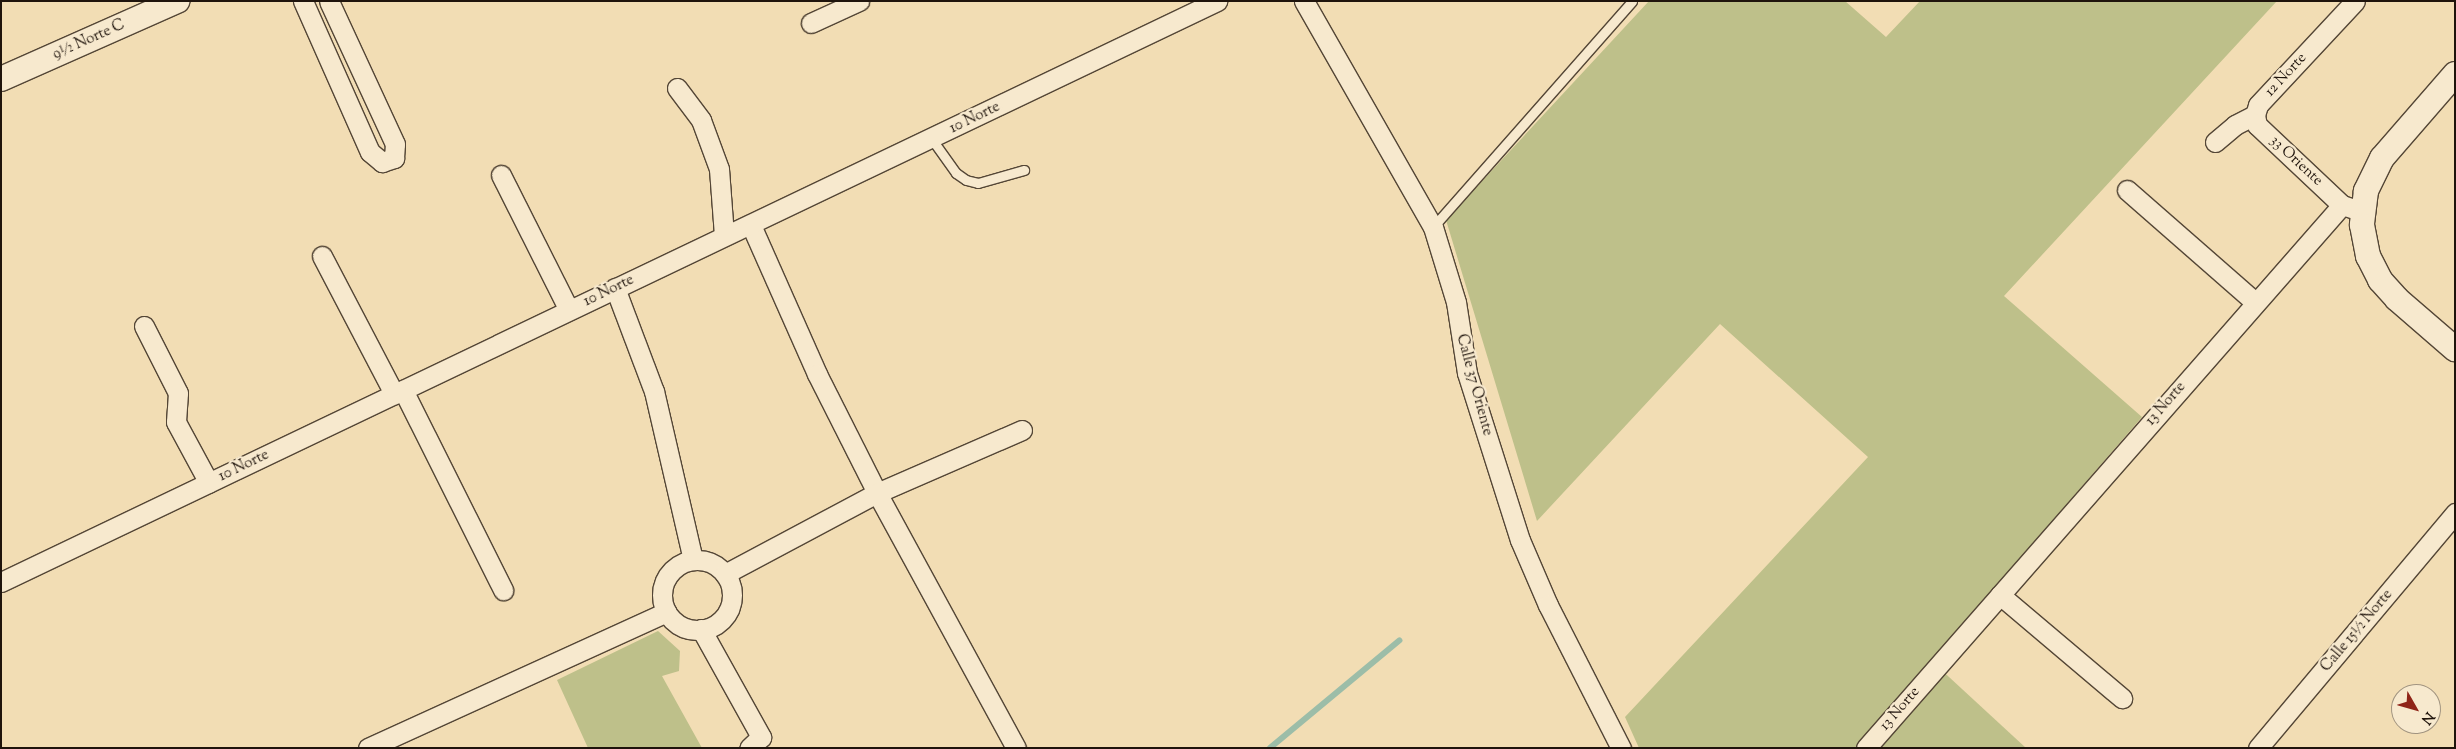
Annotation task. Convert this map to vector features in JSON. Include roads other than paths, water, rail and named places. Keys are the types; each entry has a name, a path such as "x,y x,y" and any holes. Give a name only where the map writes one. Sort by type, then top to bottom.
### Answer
{"street":[{"name":"9½ Norte C","path":"1,79 177,1"},
{"path":"303,1 355,118 375,158 382,162 394,158 395,144 329,1"},
{"path":"810,23 859,1"},
{"name":"10 Norte","path":"1,582 1217,1"},
{"name":"Calle 37 Oriente","path":"1304,1 1432,227 1456,302 1467,373 1520,540 1548,605 1621,748"},
{"name":"12 Norte","path":"2255,116 2258,106 2355,1"},
{"path":"316,31 338,20"},
{"path":"336,75 358,65"},
{"name":"13 Norte","path":"1866,748 2255,302 2352,209 2366,191 2382,158 2452,82"},
{"path":"677,88 701,120 719,169 724,236"},
{"path":"355,118 378,107"},
{"path":"2215,142 2235,125 2255,116"},
{"name":"33 Oriente","path":"2255,116 2257,125 2352,209"},
{"path":"501,175 569,310"},
{"path":"2127,190 2255,302"},
{"path":"2352,209 2365,247 2380,280 2397,299 2455,349"},
{"path":"751,225 817,374 877,493 1016,748"},
{"path":"322,256 398,392 503,590"},
{"path":"616,288 654,391 694,560"},
{"path":"144,326 178,393 176,422 209,483"},
{"path":"725,574 877,493 1022,430"},
{"name":"Calle 15½ Norte","path":"2258,748 2455,513"},
{"path":"694,560 708,561 725,574 730,584 729,608 722,619 701,629 681,626 667,612 662,599 666,579 680,564 694,560"},
{"path":"2000,595 2122,698"},
{"path":"368,748 667,612"},
{"path":"701,629 761,737 749,748"}],"lane":[{"path":"1432,227 1632,1"},
{"path":"931,138 956,173 966,180 978,183 1024,170"}],"waterway":[{"path":"1270,748 1399,641"}]}
